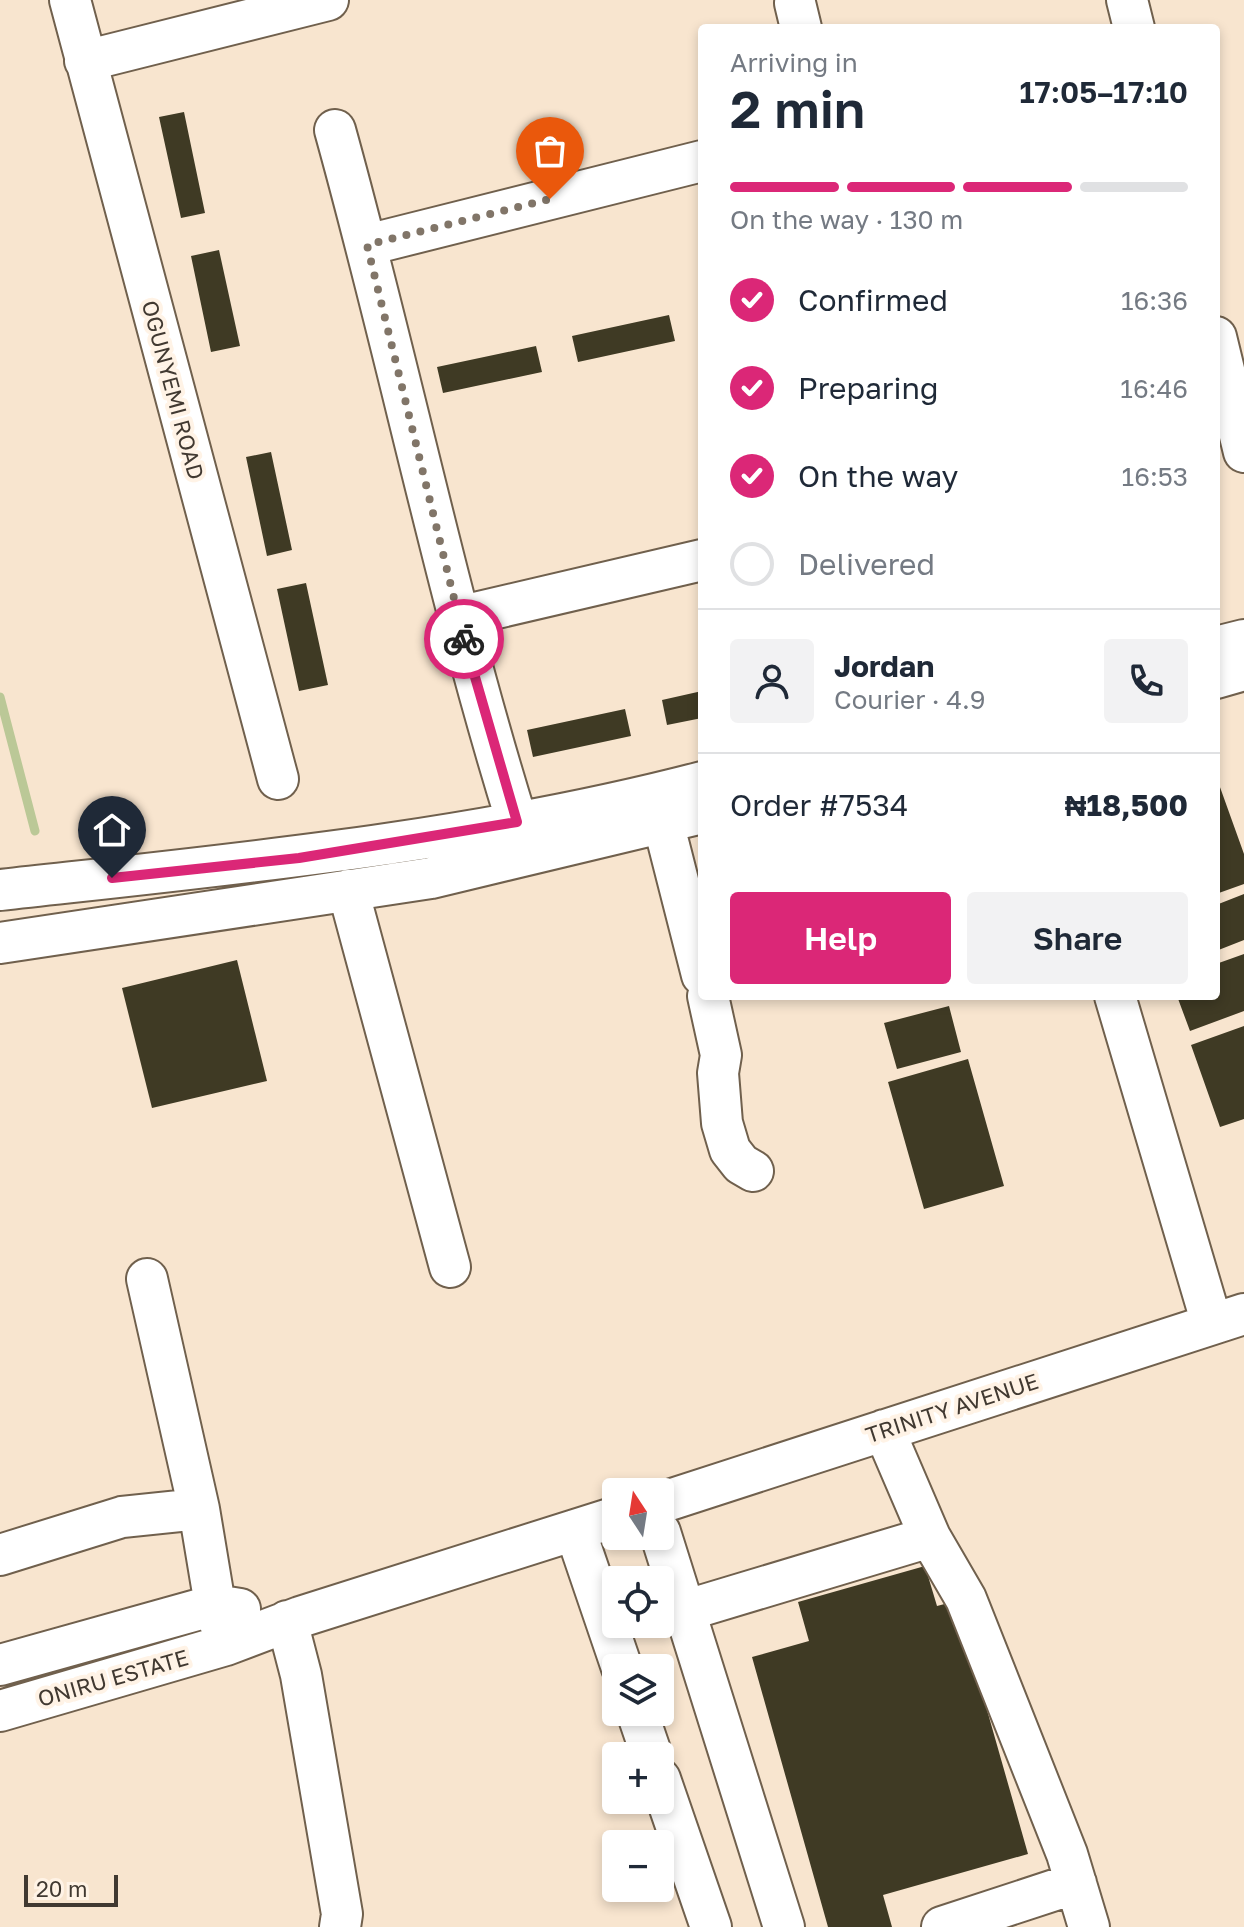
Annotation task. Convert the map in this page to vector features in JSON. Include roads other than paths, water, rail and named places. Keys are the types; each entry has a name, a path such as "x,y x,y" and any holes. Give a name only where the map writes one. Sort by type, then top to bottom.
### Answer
{"street":[{"name":"OGUNYEMI ROAD","path":"70,0 278,779"},
{"path":"85,61 328,0"},
{"path":"1127,0 1133,24"},
{"path":"335,130 367,245 458,617 517,822"},
{"path":"367,245 698,162"},
{"path":"1220,349 1238,401 1244,452"},
{"path":"458,617 698,561"},
{"path":"1220,646 1244,640"},
{"path":"1220,677 1244,670"},
{"path":"0,890 299,858 517,822 698,783"},
{"path":"0,943 431,878 698,814"},
{"path":"663,822 698,961"},
{"path":"348,890 450,1267"},
{"path":"709,1000 721,1055 718,1073 722,1123 730,1150 741,1164 753,1171"},
{"path":"1116,1000 1228,1319"},
{"path":"147,1279 226,1645"},
{"name":"TRINITY AVENUE","path":"674,1498 1228,1319"},
{"path":"884,1430 930,1537 966,1599 1067,1854 1089,1927"},
{"path":"0,1555 122,1517 199,1509"},
{"path":"215,1605 294,1619 602,1521"},
{"path":"575,1530 617,1654"},
{"path":"684,1611 930,1537"},
{"path":"665,1550 784,1927"},
{"name":"ONIRU ESTATE","path":"0,1665 215,1605"},
{"path":"294,1619 342,1914 340,1927"},
{"name":"ONIRU ESTATE","path":"0,1711 226,1645 294,1619"},
{"path":"672,1814 711,1927"},
{"path":"942,1927 1076,1883"}],"waterway":[{"path":"0,697 35,831"}]}
